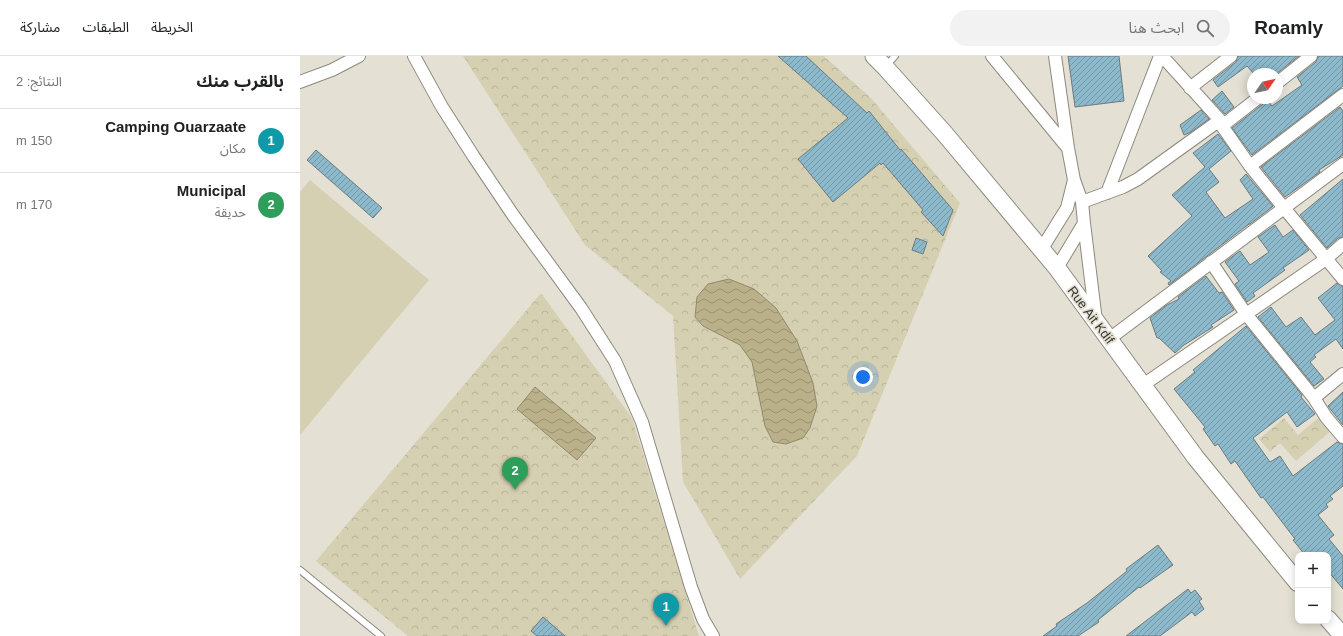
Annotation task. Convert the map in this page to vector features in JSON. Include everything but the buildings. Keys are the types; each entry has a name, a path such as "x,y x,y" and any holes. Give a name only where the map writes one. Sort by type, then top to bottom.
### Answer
{"street":[{"path":"414,56 442,107 474,157 514,215 582,308 615,361 642,422 691,587 703,619 712,636"},
{"path":"992,56 1068,148"},
{"path":"1055,56 1068,148 1074,180 1082,202 1096,322"},
{"path":"1107,193 1161,56 1221,123 1250,166 1343,279"},
{"path":"1190,88 1230,56"},
{"path":"1283,78 1312,56"},
{"path":"300,82 332,70 356,57"},
{"name":"Rue Ait Kdif","path":"885,60 1057,268 1196,458 1295,579"},
{"path":"1250,166 1343,95"},
{"path":"1082,202 1123,187 1249,104"},
{"path":"1109,339 1343,164"},
{"path":"1041,250 1067,208 1074,180"},
{"path":"1057,268 1084,223"},
{"path":"1143,385 1326,259 1343,244"},
{"path":"1211,262 1246,314 1314,398 1326,417 1343,437"},
{"path":"1314,398 1343,374"},
{"path":"1331,622 1343,636"}],"lane":[{"path":"300,570 381,636"}],"green space":[{"path":"463,56 824,56 870,97 960,203 857,456 740,579 683,482 673,316 585,245"},
{"path":"310,180 429,280 300,435 300,192"},
{"path":"541,293 632,418 699,636 408,636 316,561"},
{"path":"1322,415 1333,429 1296,461 1280,443 1270,452 1259,439 1284,418 1298,435"}],"water":[{"path":"729,279 754,289 776,308 797,341 813,383 817,406 810,428 803,438 786,444 773,442 765,426 752,362 740,345 703,326 695,317 697,297 708,284"},
{"path":"535,387 596,438 577,460 517,409"}],"place":[{"name":"Municipal","path":"515,490"},
{"name":"Camping Ouarzaate","path":"666,626"}]}
